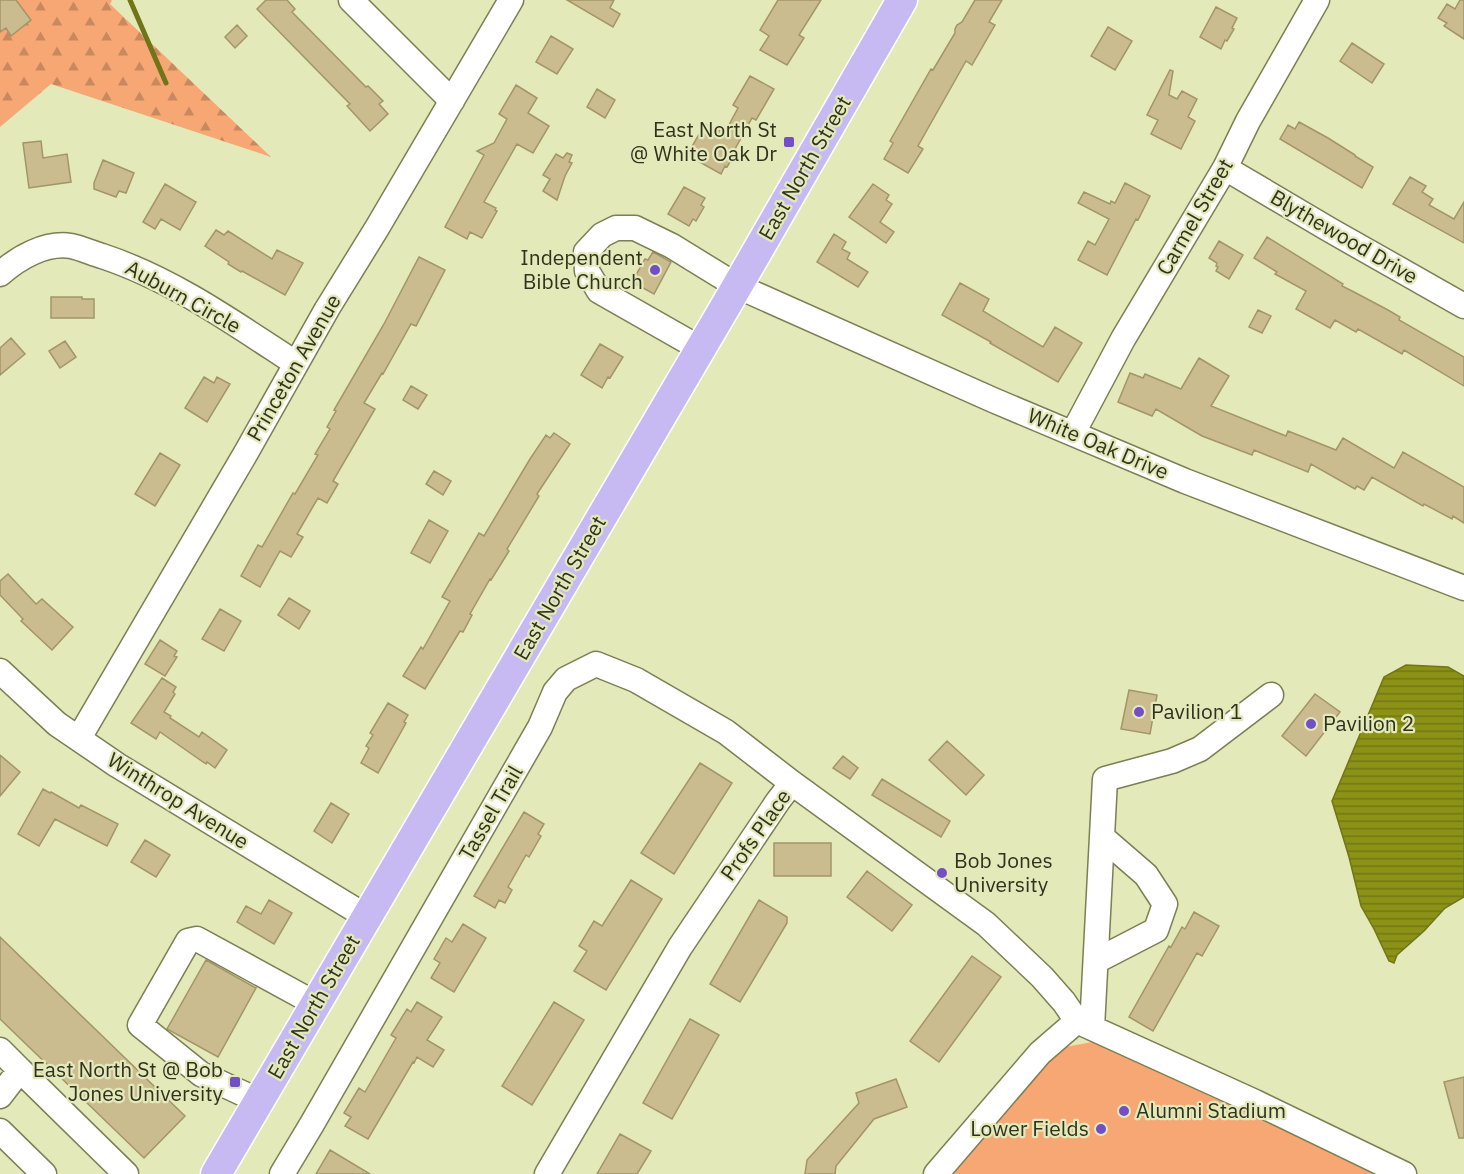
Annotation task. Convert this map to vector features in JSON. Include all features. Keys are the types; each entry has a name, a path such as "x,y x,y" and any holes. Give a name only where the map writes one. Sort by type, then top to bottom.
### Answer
{"main road":[{"name":"East North Street","path":"216,1174 701,349 902,0"}],"street":[{"path":"351,0 452,101"},
{"name":"Princeton Avenue","path":"79,738 247,451 295,363 511,0"},
{"name":"Carmel Street","path":"1073,433 1123,339 1225,168 1248,121 1317,0"},
{"name":"Blythewood Drive","path":"1225,168 1464,306"},
{"name":"White Oak Drive","path":"701,349 599,291 587,271 586,252 602,235 616,228 635,228 672,246 737,286 993,400 1185,481 1464,588"},
{"name":"Auburn Circle","path":"0,274 25,256 39,250 70,246 125,264 156,278 220,314 295,363"},
{"name":"Tassel Trail","path":"282,1174 540,727 555,692 566,679 596,664 636,680 726,732 792,783"},
{"name":"Winthrop Avenue","path":"0,671 57,724 117,765 367,916"},
{"path":"936,1174 1040,1053 1084,1024 1096,961 1104,779 1172,761 1200,749 1271,695"},
{"name":"Profs Place","path":"547,1174 680,947 792,783 986,924 1042,977 1084,1024"},
{"path":"1096,961 1156,930 1165,904 1146,875 1102,837"},
{"path":"259,1101 201,1074 140,1025 188,941 197,939 316,1004"},
{"path":"1084,1024 1255,1102 1404,1174"},
{"path":"0,1050 126,1174"},
{"path":"0,1096 20,1070"},
{"path":"0,1131 44,1174"}],"green space":[{"path":"16,0 112,0 110,4 271,157 51,84 0,127 0,10"},
{"name":"Alumni Stadium","path":"1092,1042 1379,1174 952,1174 1060,1048"}],"shaded area":[{"path":"1406,665 1448,667 1464,676 1464,897 1445,908 1397,955 1394,963 1389,961 1361,906 1332,801 1384,677"}],"building":[{"path":"0,0 16,0 31,20 11,36 6,28 0,32"},
{"path":"266,0 287,0 295,9 292,12 366,87 368,86 383,101 379,104 388,114 370,131 347,106 350,104 257,9"},
{"path":"567,0 614,0 610,8 620,14 613,27"},
{"path":"778,0 821,0 799,35 804,38 787,65 760,50 769,36 760,30"},
{"path":"975,0 1002,0 989,22 995,25 972,65 966,61 918,146 923,149 908,173 884,159 893,143 890,141 931,69 933,70 955,33 957,25 962,22"},
{"path":"1460,0 1464,0 1464,39 1444,26 1447,23 1438,18 1447,4 1455,9"},
{"path":"1216,7 1237,18 1232,28 1234,29 1221,49 1200,37"},
{"path":"237,25 247,36 235,48 225,37"},
{"path":"1108,27 1132,41 1115,70 1091,56"},
{"path":"551,36 573,49 557,74 536,62"},
{"path":"1352,43 1384,64 1372,83 1340,61"},
{"path":"1170,70 1173,71 1169,95 1177,99 1182,91 1197,99 1188,117 1195,121 1181,149 1151,134 1158,120 1147,115"},
{"path":"750,76 774,89 756,120 752,118 734,151 736,152 721,174 687,155 705,124 718,132 720,129 725,132 738,108 733,105"},
{"path":"516,85 537,98 528,113 549,126 533,153 517,144 484,202 496,208 497,211 482,238 470,232 467,239 445,227 484,155 477,151 494,143 507,119 499,114"},
{"path":"597,89 615,100 605,118 587,107"},
{"path":"1299,122 1373,167 1362,188 1280,139 1288,125 1295,129"},
{"path":"41,141 43,158 67,154 71,182 29,188 23,143"},
{"path":"567,153 572,155 569,162 572,163 557,200 543,191 550,179 543,175 556,154 563,158"},
{"path":"103,160 134,173 126,193 119,191 116,197 94,189"},
{"path":"1410,177 1426,186 1422,192 1433,199 1429,205 1454,219 1464,202 1464,243 1393,204"},
{"path":"1125,183 1150,196 1107,275 1078,260 1088,241 1095,245 1109,219 1078,203 1084,192 1110,204 1111,201 1115,203"},
{"path":"165,184 196,202 180,230 161,219 155,229 143,222"},
{"path":"873,184 889,195 886,200 892,204 880,222 894,232 886,243 849,217"},
{"path":"684,187 705,198 701,205 704,207 696,221 693,219 689,226 668,214"},
{"path":"216,230 224,235 228,231 272,259 277,250 303,263 285,295 241,272 205,246"},
{"path":"834,234 846,242 842,249 850,253 847,259 868,272 858,287 817,262"},
{"path":"1267,237 1343,284 1342,286 1388,310 1400,317 1399,320 1464,357 1464,386 1404,350 1402,354 1358,329 1356,332 1335,320 1330,328 1296,309 1306,291 1275,274 1277,272 1254,258"},
{"path":"1219,241 1243,255 1229,279 1216,271 1217,263 1209,258"},
{"name":"Independent Bible Church","path":"653,252 671,262 654,294 632,282 645,259 648,260"},
{"path":"419,257 445,270 416,326 411,324 364,403 375,409 333,481 338,484 327,503 318,498 297,534 303,537 291,557 280,551 260,587 241,576 258,545 262,547 318,455 315,454 330,429 327,427 336,411 334,410 384,324"},
{"path":"960,283 989,299 983,311 1043,347 1055,327 1082,343 1058,382 942,315"},
{"path":"51,297 94,299 94,318 51,318"},
{"path":"1258,310 1271,316 1262,333 1249,327"},
{"path":"11,338 25,354 0,375 0,348"},
{"path":"65,341 76,357 60,368 49,351"},
{"path":"600,344 623,357 602,388 581,375"},
{"path":"1199,358 1229,376 1211,406 1286,436 1288,431 1336,450 1343,438 1394,468 1403,452 1464,487 1464,523 1453,516 1452,519 1424,504 1423,506 1372,477 1364,490 1357,486 1355,489 1311,464 1308,472 1254,450 1252,455 1202,436 1156,409 1152,416 1118,402 1130,373 1143,378 1145,374 1181,389"},
{"path":"204,377 214,383 217,377 230,384 207,422 185,408"},
{"path":"411,386 427,395 418,409 403,400"},
{"path":"554,433 570,444 537,494 539,496 507,549 509,551 470,614 472,615 463,632 460,631 425,689 403,676 421,647 423,649 450,601 442,597 479,533 484,536 546,435 550,438"},
{"path":"160,453 180,465 155,506 135,494"},
{"path":"434,471 451,481 443,495 426,484"},
{"path":"429,520 448,531 430,563 411,553"},
{"path":"8,574 36,604 42,599 73,627 52,650 21,621 23,619 0,595 0,581"},
{"path":"289,598 310,611 299,629 278,615"},
{"path":"220,609 241,621 224,651 202,639"},
{"path":"160,640 177,651 174,656 177,657 165,676 145,664"},
{"path":"162,678 176,687 173,692 175,694 164,712 199,737 202,732 227,750 215,768 160,732 156,739 131,723"},
{"name":"Pavilion 1","path":"1129,690 1157,695 1150,734 1121,729"},
{"name":"Pavilion 2","path":"1315,694 1340,712 1306,756 1282,736"},
{"path":"388,703 408,715 404,722 406,723 378,773 361,763 369,748 366,746 373,735 370,733"},
{"path":"947,741 984,775 966,795 929,760"},
{"path":"0,755 20,772 0,796"},
{"path":"843,756 858,768 850,779 833,768"},
{"path":"700,763 732,783 674,874 641,853"},
{"path":"882,779 950,821 941,837 872,795"},
{"path":"43,789 79,808 81,805 118,824 107,846 55,819 39,846 18,834"},
{"path":"331,803 349,814 332,843 314,831"},
{"path":"524,812 544,824 538,834 541,836 529,857 526,855 508,887 512,890 505,903 499,900 495,908 474,896"},
{"path":"145,840 170,855 156,877 131,862"},
{"path":"774,843 831,843 831,876 774,876"},
{"path":"867,871 912,905 892,931 847,897"},
{"path":"631,880 662,899 606,990 574,971 587,951 579,946 594,921 602,926"},
{"path":"269,900 292,913 274,944 237,922 246,906 261,914"},
{"path":"759,900 787,917 787,923 740,1002 710,984"},
{"path":"1194,912 1219,926 1202,956 1197,953 1153,1031 1129,1017 1169,946 1171,947 1182,927 1185,929"},
{"path":"463,924 486,938 454,992 431,978 440,963 434,959 446,938 452,942"},
{"path":"0,937 185,1116 144,1158 0,1019"},
{"path":"972,956 1001,977 939,1062 910,1041"},
{"path":"206,960 256,988 218,1057 167,1029"},
{"path":"417,1002 442,1017 427,1040 444,1050 433,1067 417,1057 368,1139 345,1126 351,1117 344,1113 359,1088 365,1092 396,1038 391,1035 407,1009 411,1012"},
{"path":"554,1002 584,1020 532,1105 502,1086"},
{"path":"690,1019 719,1035 672,1119 643,1103"},
{"path":"1464,1077 1464,1138 1459,1138 1444,1082"},
{"path":"896,1079 907,1107 874,1119 836,1166 835,1174 805,1174 807,1160 859,1103 856,1093"},
{"path":"620,1134 651,1151 637,1174 597,1174"},
{"path":"330,1150 370,1174 316,1174"}],"waterway":[{"path":"130,0 166,83"}],"place":[{"name":"East North St @ White Oak Dr","path":"789,142"},
{"name":"Independent Bible Church","path":"655,270"},
{"name":"Pavilion 1","path":"1139,712"},
{"name":"Pavilion 2","path":"1311,724"},
{"name":"Bob Jones University","path":"942,873"},
{"name":"East North St @ Bob Jones University","path":"235,1082"},
{"name":"Alumni Stadium","path":"1124,1111"},
{"name":"Lower Fields","path":"1101,1129"}]}
